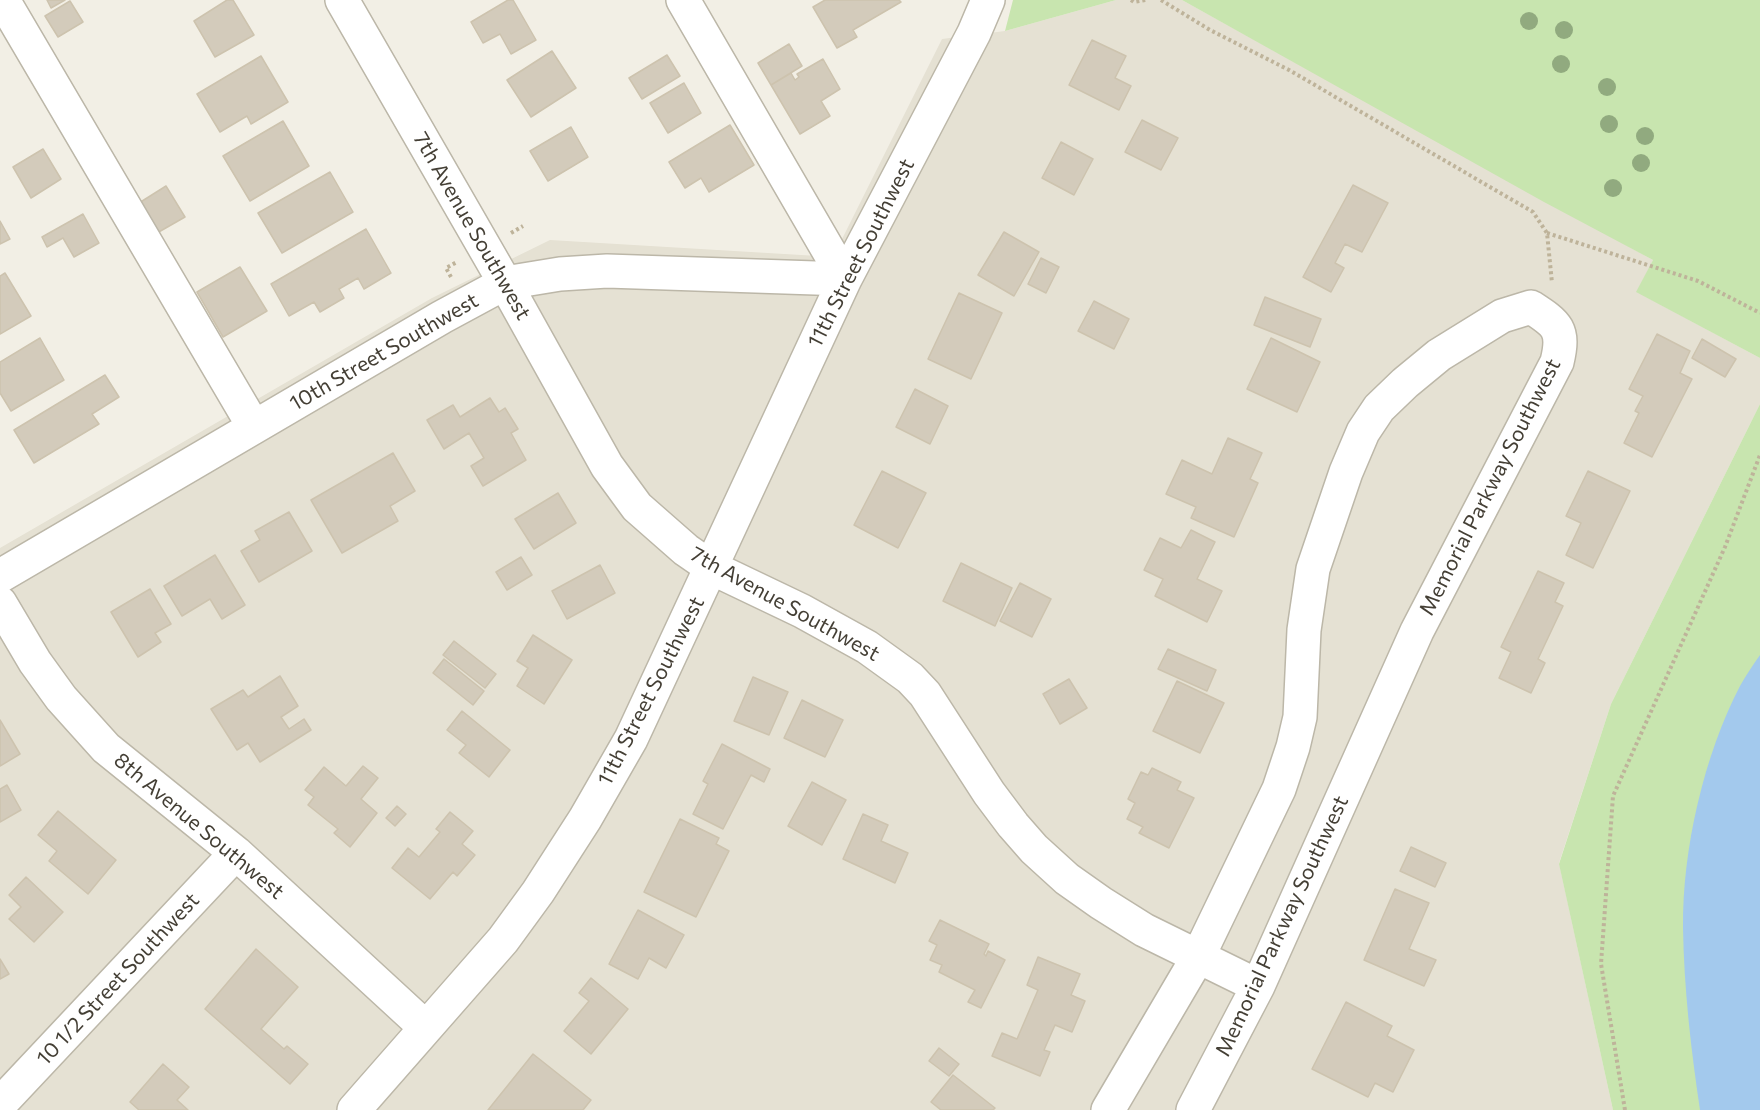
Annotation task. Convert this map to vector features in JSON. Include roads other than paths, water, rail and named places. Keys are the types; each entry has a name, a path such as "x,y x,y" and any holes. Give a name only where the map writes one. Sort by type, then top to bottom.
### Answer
{"street":[{"path":"3,0 254,427"},
{"name":"7th Avenue Southwest","path":"342,0 607,466 650,520 712,568 802,611 867,647 910,678 925,694 989,793 1034,849 1067,879 1144,930 1258,986"},
{"path":"683,0 845,279"},
{"name":"11th Street Southwest","path":"354,1110 502,940 538,892 585,819 631,739 845,279 974,33 988,0"},
{"name":"10th Street Southwest","path":"0,576 442,316 505,283 560,274 607,271 845,279"},
{"name":"Memorial Parkway Southwest","path":"1192,1110 1258,986 1417,631 1557,362 1562,344 1555,323 1531,307 1502,316 1439,355 1405,382 1378,408 1364,432 1346,472 1313,569 1304,630 1300,717 1293,747 1279,789 1198,957"},
{"name":"8th Avenue Southwest","path":"0,603 35,662 73,714 106,748 236,853 425,1027"},
{"name":"10 1/2 Street Southwest","path":"0,1104 236,853"},
{"path":"1108,1110 1198,957"}],"water":[{"path":"1760,655 1760,1110 1700,1110 1685,974 1683,928 1686,867 1698,804 1716,742 1740,686"}]}
